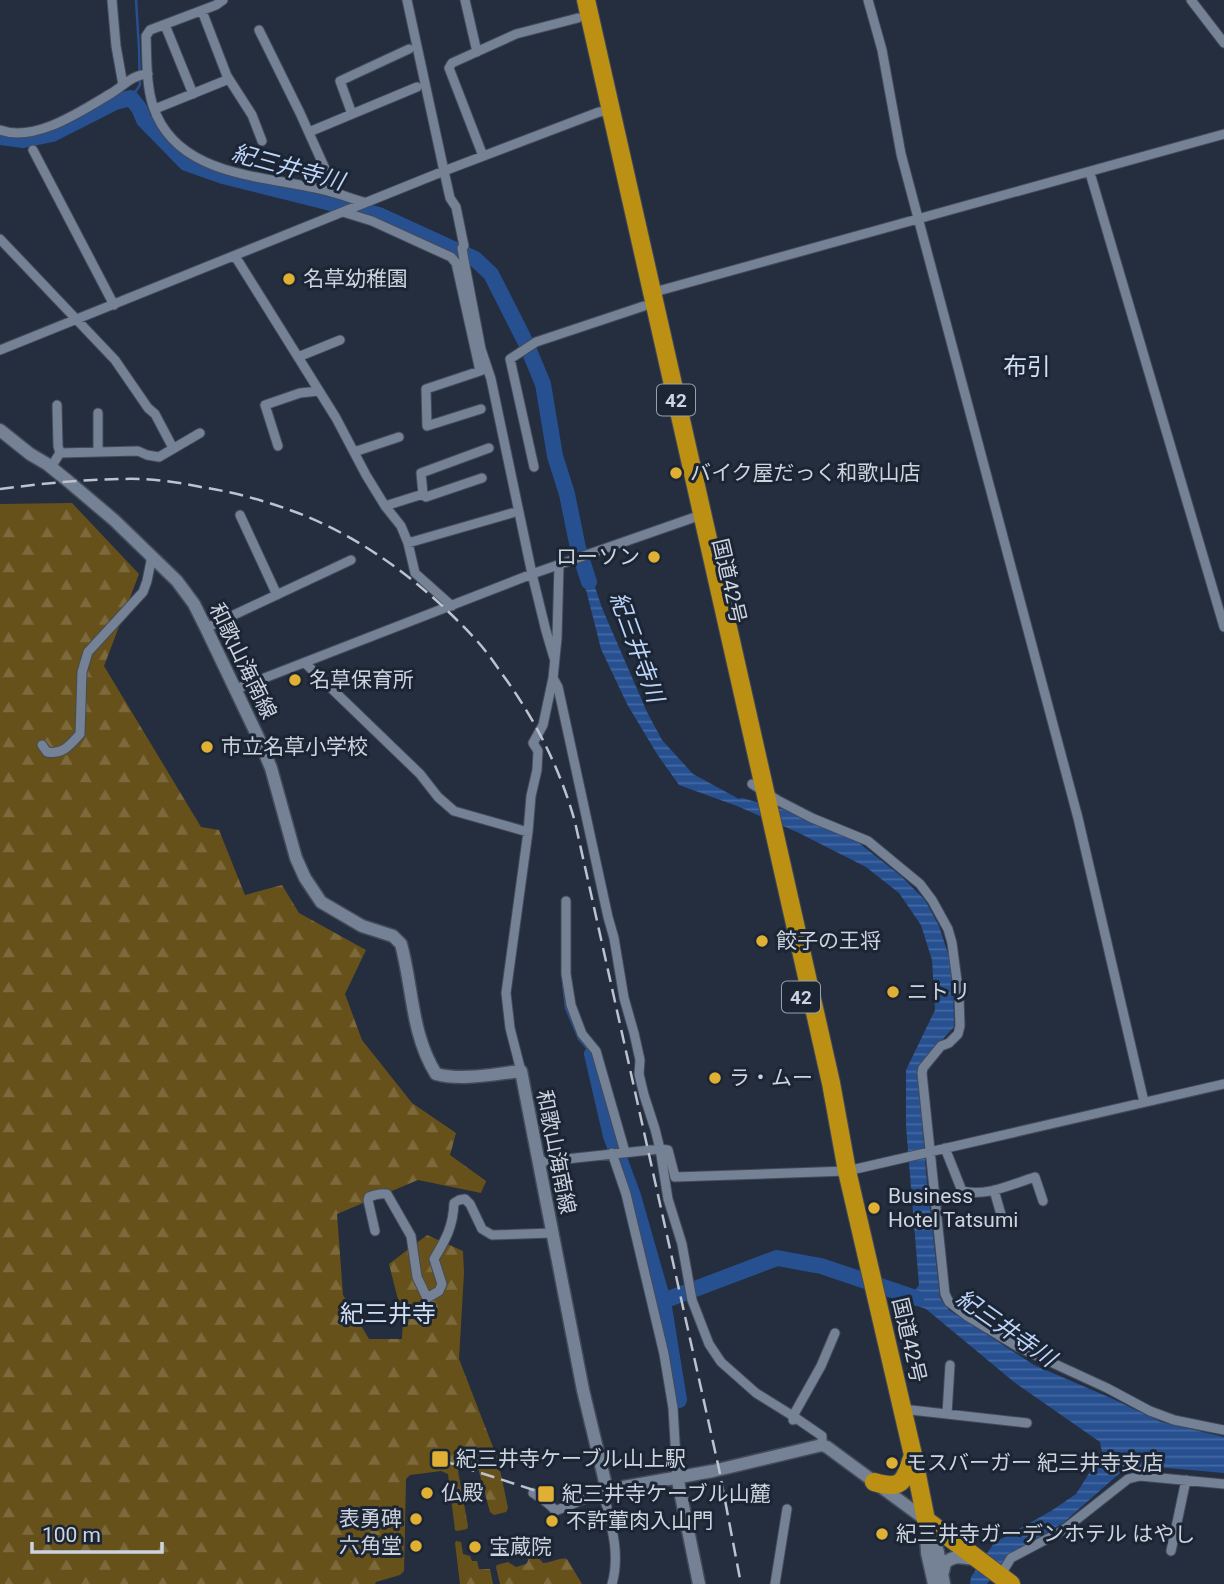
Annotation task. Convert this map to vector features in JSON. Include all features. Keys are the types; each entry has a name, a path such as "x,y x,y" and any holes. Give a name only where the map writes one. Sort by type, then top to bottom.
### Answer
{"highway":[{"name":"国道42号","path":"574,0 604,111 767,825 831,1083 847,1171 926,1521"},
{"name":"国道42号","path":"586,0 604,111"},
{"path":"874,1482 898,1485 905,1478 913,1455"},
{"path":"926,1521 1003,1579"}],"main road":[{"name":"和歌山海南線","path":"0,430 51,467 114,520 177,581 194,604 271,768 296,858 305,878 321,902 362,926 393,936 401,944 419,1040 436,1074 470,1076 521,1071 605,1490"},
{"path":"605,1490 713,1471 819,1445 827,1447 926,1521 927,1553 941,1583"},
{"path":"677,1476 699,1584"},
{"path":"941,1583 947,1560 959,1556 978,1559"}],"street":[{"path":"112,0 123,85"},
{"path":"223,0 202,11 150,30 146,36 144,74 163,127 183,149 204,162 236,173 336,193 363,203"},
{"path":"407,0 450,198 456,207 481,349 491,379 545,631 554,658"},
{"path":"465,0 477,52"},
{"path":"868,0 882,50 901,154 1078,818 1144,1102"},
{"path":"1191,0 1224,43"},
{"path":"202,11 229,79 252,115 262,141"},
{"path":"483,156 449,68 452,63 516,34 578,18"},
{"path":"165,25 192,94"},
{"path":"259,30 336,193"},
{"path":"352,114 340,80 409,49"},
{"path":"0,130 21,132 48,128 144,74"},
{"path":"155,108 229,79"},
{"path":"309,132 417,87"},
{"path":"0,350 363,203 604,111"},
{"path":"534,467 510,359 536,342 647,299 919,219 1224,134"},
{"path":"33,150 114,305"},
{"path":"1090,173 1224,627"},
{"path":"343,212 372,221 451,257 456,263 480,371 426,389 427,426 481,409"},
{"path":"0,239 115,360 155,414 173,448"},
{"path":"235,256 319,391 386,506 401,526 415,573 452,606"},
{"path":"298,357 340,340"},
{"path":"278,446 265,405 300,393 319,391"},
{"path":"57,405 58,446 61,453"},
{"path":"98,413 98,452"},
{"path":"61,453 138,451 159,457 200,433"},
{"path":"354,453 398,437"},
{"path":"423,494 421,473 489,448"},
{"path":"51,467 61,453"},
{"path":"386,506 482,478"},
{"path":"408,543 512,513"},
{"path":"240,515 277,594"},
{"path":"236,689 533,574 697,517"},
{"path":"42,745 47,752 55,754 65,751 80,734 82,672 88,652 143,592 152,556"},
{"path":"206,628 351,560"},
{"path":"521,1071 510,1028 506,993 531,796 537,770 538,751 533,743 543,725 553,678 559,565"},
{"path":"305,663 420,774 438,797 454,811 528,831"},
{"path":"553,678 558,687 607,917 614,938 624,998 640,1060 639,1074 656,1129 664,1185 682,1244 692,1300 709,1344 722,1362 757,1393 793,1416"},
{"path":"760,792 812,818 868,841 920,884 948,929 957,969 960,1026 958,1034 949,1043 941,1046 922,1073 945,1294 949,1302 1017,1347 1150,1411 1174,1420 1224,1430"},
{"path":"566,901 566,974 570,1005 582,1034 596,1051 625,1152"},
{"path":"538,1162 660,1149 668,1150 675,1177 847,1171 1224,1084"},
{"path":"945,1148 962,1191 971,1193 994,1190 1035,1177 1043,1201"},
{"path":"612,1153 626,1194 664,1352 673,1408 677,1476"},
{"path":"994,1190 1002,1218"},
{"path":"375,1231 368,1200 375,1194 387,1194 411,1236 417,1276 427,1298 439,1291 442,1284 434,1259 449,1233 454,1203 459,1200 465,1199 470,1204 482,1229 492,1235 552,1233"},
{"path":"819,1445 816,1438 793,1422 793,1416 821,1366 835,1333"},
{"path":"947,1414 950,1365"},
{"path":"902,1409 1027,1423"},
{"path":"1003,1579 1011,1559 1062,1531 1128,1479 1140,1476 1224,1484"},
{"path":"1171,1551 1186,1480"},
{"path":"533,1493 552,1505 555,1511 605,1490 616,1558 612,1584"},
{"path":"775,1584 787,1509"}],"green space":[{"path":"72,503 139,574 104,666 201,827 219,830 245,895 282,885 299,913 366,950 345,994 362,1040 412,1103 456,1133 450,1155 486,1181 481,1193 418,1180 337,1214 343,1295 369,1339 402,1339 403,1319 389,1264 427,1235 463,1251 459,1359 498,1460 508,1508 506,1512 494,1515 490,1512 478,1468 462,1469 458,1471 468,1526 467,1529 457,1531 448,1474 441,1471 410,1475 406,1479 404,1571 375,1584 0,1584 0,504"},
{"path":"456,1541 461,1542 463,1554 470,1556 472,1561 477,1561 479,1569 490,1569 493,1584 460,1584"},
{"path":"525,1547 530,1548 543,1563 567,1559 582,1584 500,1584 497,1565 508,1562 516,1567 526,1564 528,1561"}],"water":[{"path":"579,562 587,563 602,608 662,740 693,774 739,799 785,810 859,843 901,876 925,900 939,926 953,969 954,1027 918,1066 940,1298 949,1310 1034,1365 1161,1422 1224,1437 1224,1473 1145,1466 1120,1473 1063,1523 1009,1555 987,1584 970,1584 971,1577 994,1543 1076,1494 1102,1453 1100,1442 1014,1382 926,1309 897,1299 897,1286 915,1290 919,1285 906,1126 906,1070 935,1010 932,960 921,925 899,893 866,867 797,832 679,785 627,704 601,649"}],"waterway":[{"path":"131,98 140,85 136,0"},
{"name":"紀三井寺川","path":"0,137 23,140 52,134 115,102 131,98 144,120 186,163 223,176 379,215 475,259 491,274 526,343 543,384 555,456 589,582"},
{"path":"563,984 566,1008 579,1039 592,1054"},
{"path":"592,1054 611,1136 633,1196 663,1301 679,1400"},
{"path":"663,1301 777,1258 821,1266 916,1298"}],"railway":[{"path":"0,489 89,480 150,479 226,491 298,513 372,551 417,584 478,642 512,688 554,763 575,822 719,1469 741,1584"},
{"path":"441,1460 549,1495"}],"place":[{"name":"名草幼稚園","path":"289,279"},
{"name":"バイク屋だっく和歌山店","path":"676,473"},
{"name":"ローソン","path":"654,557"},
{"name":"名草保育所","path":"295,680"},
{"name":"市立名草小学校","path":"207,747"},
{"name":"餃子の王将","path":"762,941"},
{"name":"ニトリ","path":"893,992"},
{"name":"ラ・ムー","path":"715,1078"},
{"name":"Business Hotel Tatsumi","path":"874,1208"},
{"name":"紀三井寺ケーブル山上駅","path":"440,1459"},
{"name":"モスバーガー 紀三井寺支店","path":"892,1463"},
{"name":"仏殿","path":"427,1493"},
{"name":"紀三井寺ケーブル山麓","path":"546,1494"},
{"name":"表勇碑","path":"416,1519"},
{"name":"不許葷肉入山門","path":"552,1521"},
{"name":"紀三井寺ガーデンホテル はやし","path":"882,1534"},
{"name":"六角堂","path":"416,1546"},
{"name":"宝蔵院","path":"475,1547"}],"district":[{"name":"布引","path":"1027,367"},
{"name":"紀三井寺","path":"388,1314"}]}
